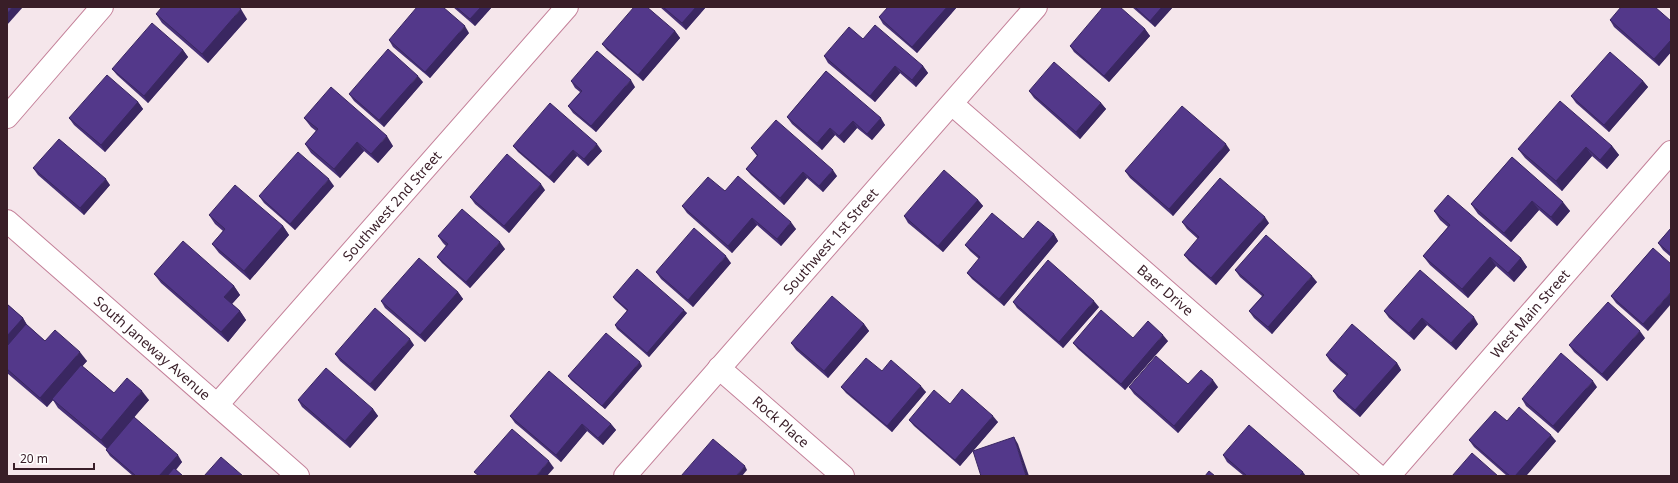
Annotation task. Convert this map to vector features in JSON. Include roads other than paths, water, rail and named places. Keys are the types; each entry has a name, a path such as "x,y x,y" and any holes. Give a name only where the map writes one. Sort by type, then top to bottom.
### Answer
{"street":[{"path":"7,117 102,7"},
{"name":"Southwest 2nd Street","path":"217,405 567,7"},
{"name":"Southwest 1st Street","path":"625,476 1036,7"},
{"name":"Baer Drive","path":"952,104 1378,476"},
{"name":"West Main Street","path":"1389,476 1671,152"},
{"name":"South Janeway Avenue","path":"7,221 298,476"},
{"name":"Rock Place","path":"719,368 843,476"}]}
